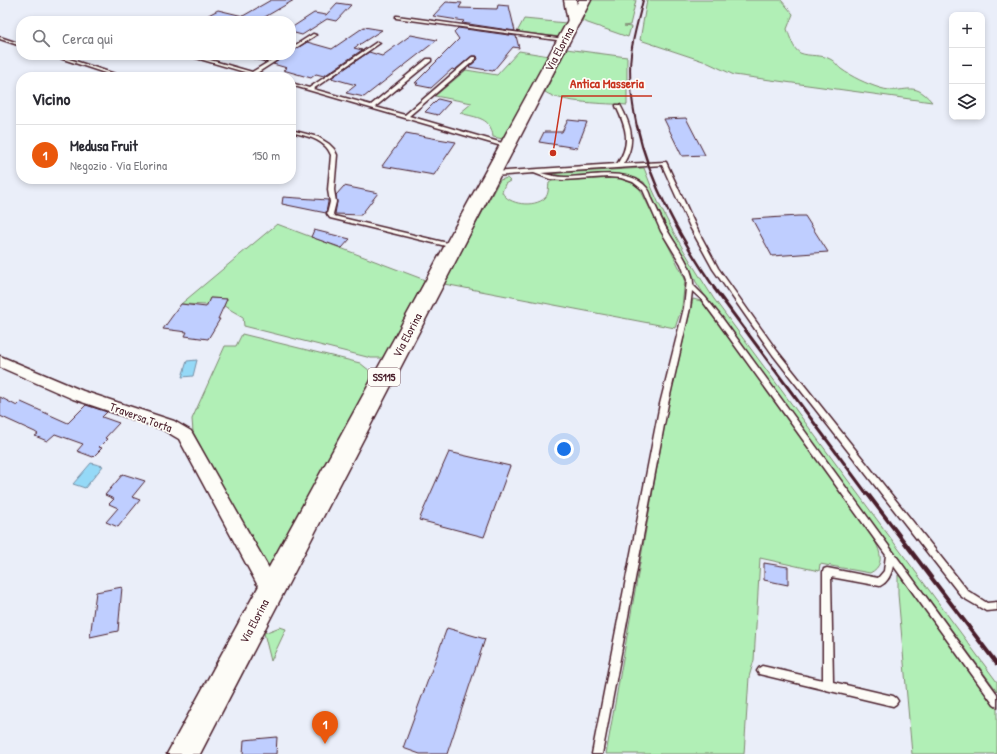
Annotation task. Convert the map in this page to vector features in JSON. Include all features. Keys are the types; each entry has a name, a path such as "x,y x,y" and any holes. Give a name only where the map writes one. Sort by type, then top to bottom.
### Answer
{"main road":[{"name":"Via Elorina","path":"183,754 585,0"}],"street":[{"path":"569,31 570,0"},
{"name":"Traversa Torta","path":"0,361 78,395 168,425 185,435 264,578 273,586"}],"lane":[{"path":"397,17 569,31"},
{"path":"296,47 314,35"},
{"path":"0,38 16,43"},
{"path":"310,89 378,43"},
{"path":"407,116 474,58"},
{"path":"69,60 106,72"},
{"path":"206,60 249,72"},
{"path":"255,72 275,60"},
{"path":"372,107 429,60"},
{"path":"296,85 507,146"},
{"path":"618,106 627,124 629,144 626,158 619,166"},
{"path":"296,132 325,141 333,149 334,155 331,190 333,202 330,214 332,217 454,246"},
{"path":"493,174 664,163 709,258 775,352 965,594 986,607 997,606"},
{"path":"535,172 548,178 622,177 641,183 664,231 684,264 690,280 687,308 664,404 597,754"},
{"path":"690,286 703,298 720,320 997,702"},
{"path":"828,686 827,572 880,582 888,572 890,554"},
{"path":"762,671 893,701"}],"green space":[{"path":"591,0 636,0 630,25 624,26 631,27 628,37 582,21"},
{"path":"647,0 781,0 793,14 787,29 794,46 800,53 827,57 850,75 880,88 889,90 913,89 919,91 932,102 734,75 706,62 640,40"},
{"path":"524,19 566,23 560,37 517,32"},
{"path":"566,49 627,57 627,105 573,101 562,99 545,92"},
{"path":"519,51 549,56 503,139 493,137 492,130 482,119 460,113 472,103 435,96 466,70 497,75"},
{"path":"644,168 666,219 714,299 997,682 997,691 707,299 696,282 688,263 671,235 644,182 620,175 559,178 546,174"},
{"path":"507,178 510,181 505,184 502,192 510,200 522,204 534,203 545,198 548,193 549,183 552,181 618,178 638,185 685,279 682,307 675,328 444,284 497,185 500,180"},
{"path":"277,224 425,280 383,358 371,358 244,326 243,317 224,306 227,299 210,298 207,305 181,304"},
{"path":"693,299 701,301 717,321 864,524 879,550 880,563 870,573 820,564 819,571 760,558 754,660 749,677 744,754 606,754 668,406"},
{"path":"242,334 360,363 375,375 272,564 266,567 193,432 192,419 225,346 236,346"},
{"path":"898,575 904,578 997,708 997,754 912,754 898,594"},
{"path":"280,627 286,629 271,661 264,633"}],"water":[{"path":"197,360 193,376 182,377 187,361"},
{"path":"91,463 103,466 85,488 73,484"}],"building":[{"path":"271,0 294,0 267,16 243,16"},
{"path":"446,2 462,3 459,8 497,9 498,5 509,6 515,31 462,23 464,21 433,16"},
{"path":"337,3 351,5 336,21 327,19 302,35 296,33 296,25 314,13 326,15"},
{"path":"218,10 243,16 207,16"},
{"path":"364,27 382,30 354,48 362,50 324,76 316,74 311,78 296,74 296,72 283,70 287,68 273,64 279,60 296,60 296,49 307,42 332,49"},
{"path":"458,28 516,36 519,48 513,47 493,71 469,67 478,59 477,56 472,56 455,70 452,69 431,88 416,85 418,83 415,83 459,39 454,32"},
{"path":"411,35 437,40 364,97 346,93 356,85 331,78 369,52 382,56"},
{"path":"258,60 268,60 265,62"},
{"path":"438,99 450,102 438,115 425,112"},
{"path":"686,118 705,155 682,156 664,119"},
{"path":"568,120 587,122 577,148 539,142 544,132 562,132"},
{"path":"406,133 456,142 434,175 382,166"},
{"path":"344,186 378,193 361,215 335,214 337,202 336,195"},
{"path":"283,197 328,200 326,213 282,204"},
{"path":"805,216 828,252 772,256 752,219"},
{"path":"314,230 350,239 342,248 311,237"},
{"path":"210,298 227,299 218,319 220,319 208,339 185,336 187,332 163,329 181,304 206,307"},
{"path":"0,397 17,406 21,402 68,423 86,405 107,412 102,417 119,423 105,438 107,439 99,447 102,448 93,457 77,451 83,444 55,434 47,441 35,436 38,434 35,432 0,416"},
{"path":"449,452 510,466 484,537 419,520"},
{"path":"123,474 145,481 132,497 140,500 118,527 106,522 118,508 109,504 114,499 105,495"},
{"path":"764,563 788,567 788,585 764,580"},
{"path":"122,587 118,631 90,637 96,592"},
{"path":"447,628 485,639 447,754 420,754 403,748"},
{"path":"277,737 276,754 243,754 244,740"}],"railway":[{"path":"637,127 631,90 630,63 633,40 643,0"},
{"path":"637,126 650,169 668,211 690,251 715,289"},
{"path":"714,288 867,494"},
{"path":"867,493 997,664"}],"place":[{"name":"Antica Masseria","path":"553,153"},
{"name":"Medusa Fruit","path":"325,744"}]}
